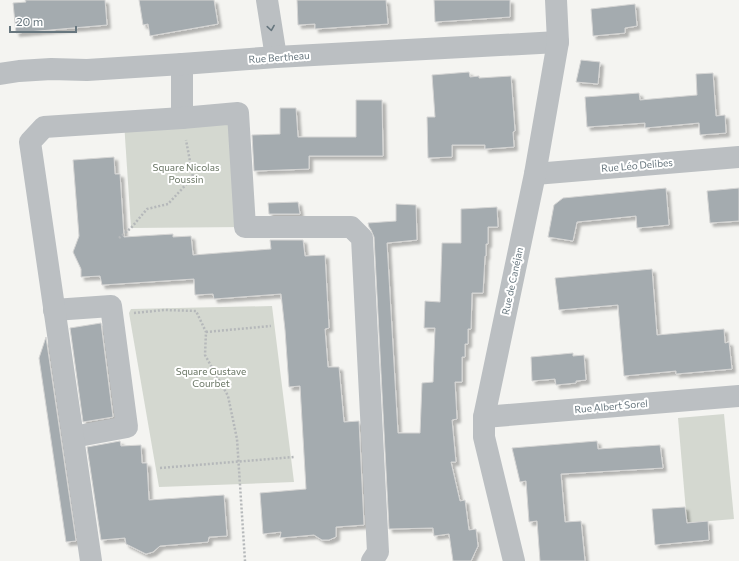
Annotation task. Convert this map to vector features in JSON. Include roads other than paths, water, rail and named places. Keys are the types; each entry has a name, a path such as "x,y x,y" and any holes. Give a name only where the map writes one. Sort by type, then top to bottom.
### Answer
{"street":[{"path":"266,0 276,57"},
{"name":"Rue de Canéjan","path":"514,561 484,437 484,417 535,174 558,42 556,0"},
{"name":"Rue Bertheau","path":"0,74 32,70 86,70 276,57 558,42"},
{"path":"182,64 182,118"},
{"path":"91,561 30,142 44,127 238,113 245,227 351,227 362,238 378,552 372,561"},
{"name":"Rue Léo Delibes","path":"535,174 739,157"},
{"path":"54,310 111,306 127,427 73,437"},
{"name":"Rue Albert Sorel","path":"484,417 739,396"}],"park label":[{"name":"Square Nicolas Poussin","path":"186,172"},
{"name":"Square Gustave Courbet","path":"211,376"}]}
